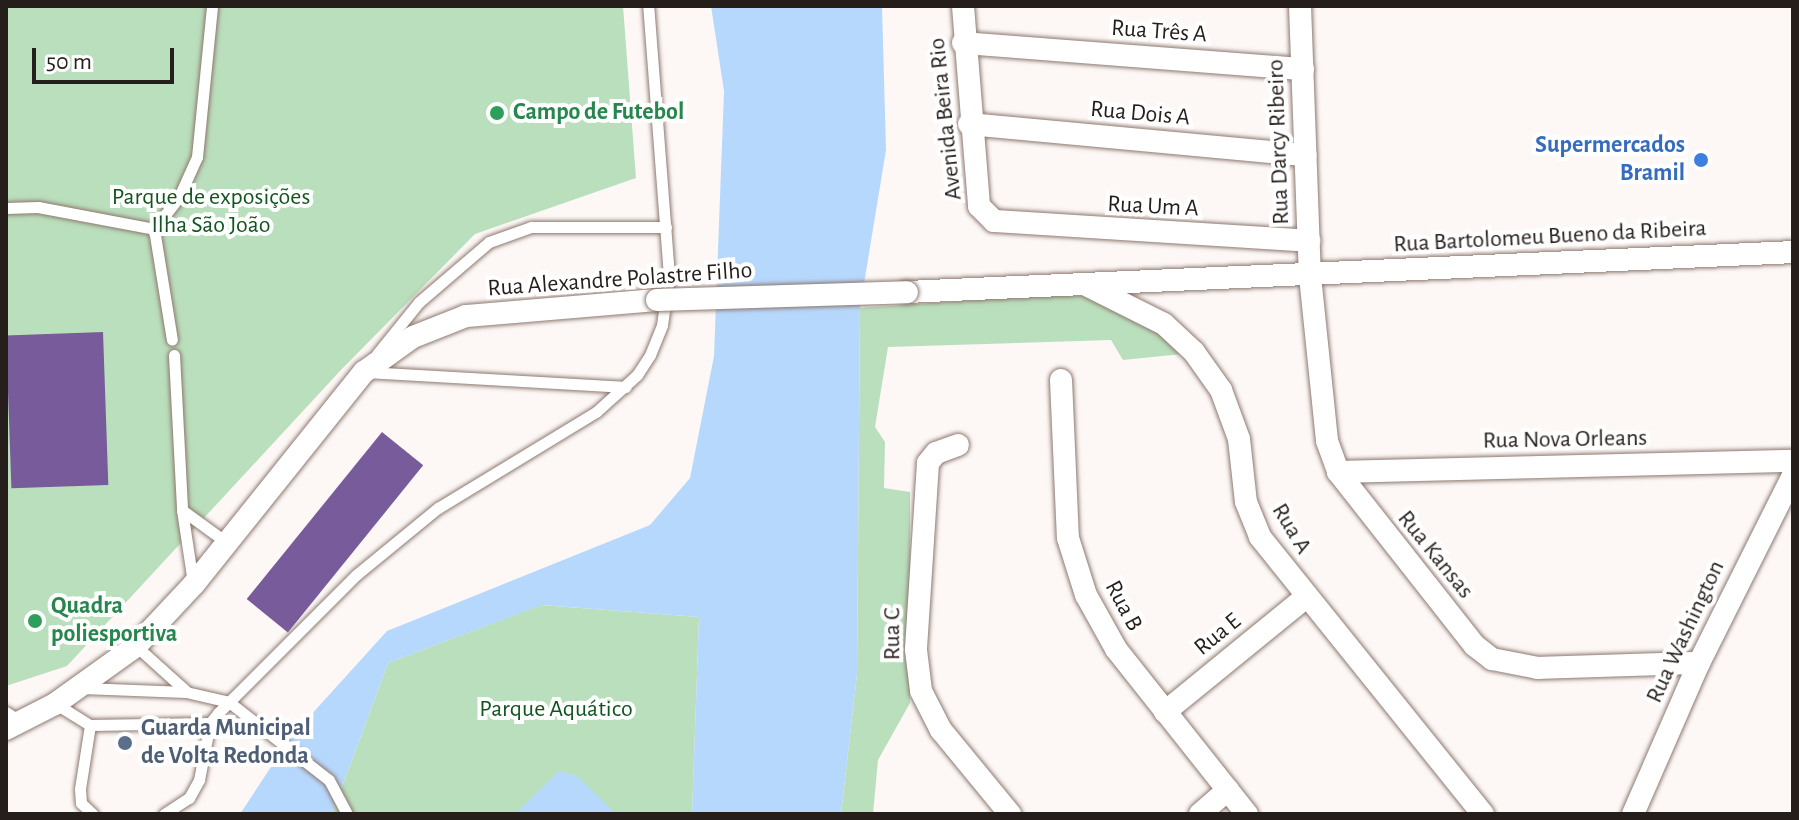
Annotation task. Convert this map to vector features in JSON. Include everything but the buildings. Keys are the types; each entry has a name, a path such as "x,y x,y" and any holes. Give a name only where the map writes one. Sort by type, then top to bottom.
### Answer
{"street":[{"name":"Avenida Beira Rio","path":"963,6 969,124 979,206 994,221"},
{"name":"Rua Darcy Ribeiro","path":"1300,6 1310,276"},
{"name":"Rua Três A","path":"963,43 1303,69"},
{"name":"Rua Dois A","path":"969,124 1306,155"},
{"name":"Rua Um A","path":"994,221 1309,241"},
{"name":"Rua Bartolomeu Bueno da Ribeira","path":"1310,276 1793,252"},
{"name":"Rua Alexandre Polastre Filho","path":"11,721 55,704 136,646 194,584 364,372 413,337 466,316 657,300 907,292 1077,281 1310,276"},
{"name":"Rua Kansas","path":"1310,276 1327,441 1338,472 1474,645 1492,659 1538,668 1699,663"},
{"name":"Rua A","path":"1077,281 1164,324 1194,352 1221,390 1239,439 1246,502 1260,537 1305,598 1483,814"},
{"name":"Rua B","path":"1061,380 1068,538 1086,595 1116,649 1247,814"},
{"name":"Rua C","path":"958,445 936,453 928,463 916,650 921,691 941,730 1010,814"},
{"name":"Rua Nova Orleans","path":"1338,472 1793,461"},
{"name":"Rua Washington","path":"1633,814 1699,663 1793,475"},
{"name":"Rua E","path":"1165,712 1305,598"},
{"path":"1200,814 1228,790"}],"lane":[{"path":"172,340 154,229 179,197 197,157 212,6"},
{"path":"164,814 189,798 199,780 210,723 356,575 438,508 559,437 626,387 650,355 662,325 669,276 648,6"},
{"path":"6,208 38,207 154,229"},
{"path":"364,372 419,302 489,242 531,227 666,227"},
{"path":"174,355 182,510 194,584"},
{"path":"364,372 626,387"},
{"path":"182,510 226,542"},
{"path":"136,646 186,692"},
{"path":"80,688 186,692 229,702 269,729 329,780 347,814"},
{"path":"55,704 90,725 210,723"},
{"path":"90,725 80,789 81,803 93,814"}],"green space":[{"name":"Parque de exposições Ilha São João","path":"6,6 623,6 636,178 475,234 340,371 67,666 6,686"},
{"path":"1048,295 1082,296 1113,306 1153,327 1182,354 1123,360 1111,340 888,347 875,427 885,442 884,488 910,492 910,703 878,760 873,814 841,814 857,674 860,308"},
{"name":"Parque Aquático","path":"541,605 699,617 692,814 332,814 388,663"}],"water":[{"path":"711,6 882,6 886,150 860,308 857,674 841,814 692,814 699,617 542,605 388,663 332,814 240,814 290,738 387,631 650,525 690,478 714,356 724,91"},
{"path":"559,771 577,776 616,814 515,814"}],"place":[{"name":"Campo de Futebol","path":"497,113"},
{"name":"Supermercados Bramil","path":"1701,160"},
{"name":"Quadra poliesportiva","path":"35,621"},
{"name":"Guarda Municipal de Volta Redonda","path":"125,743"}]}
